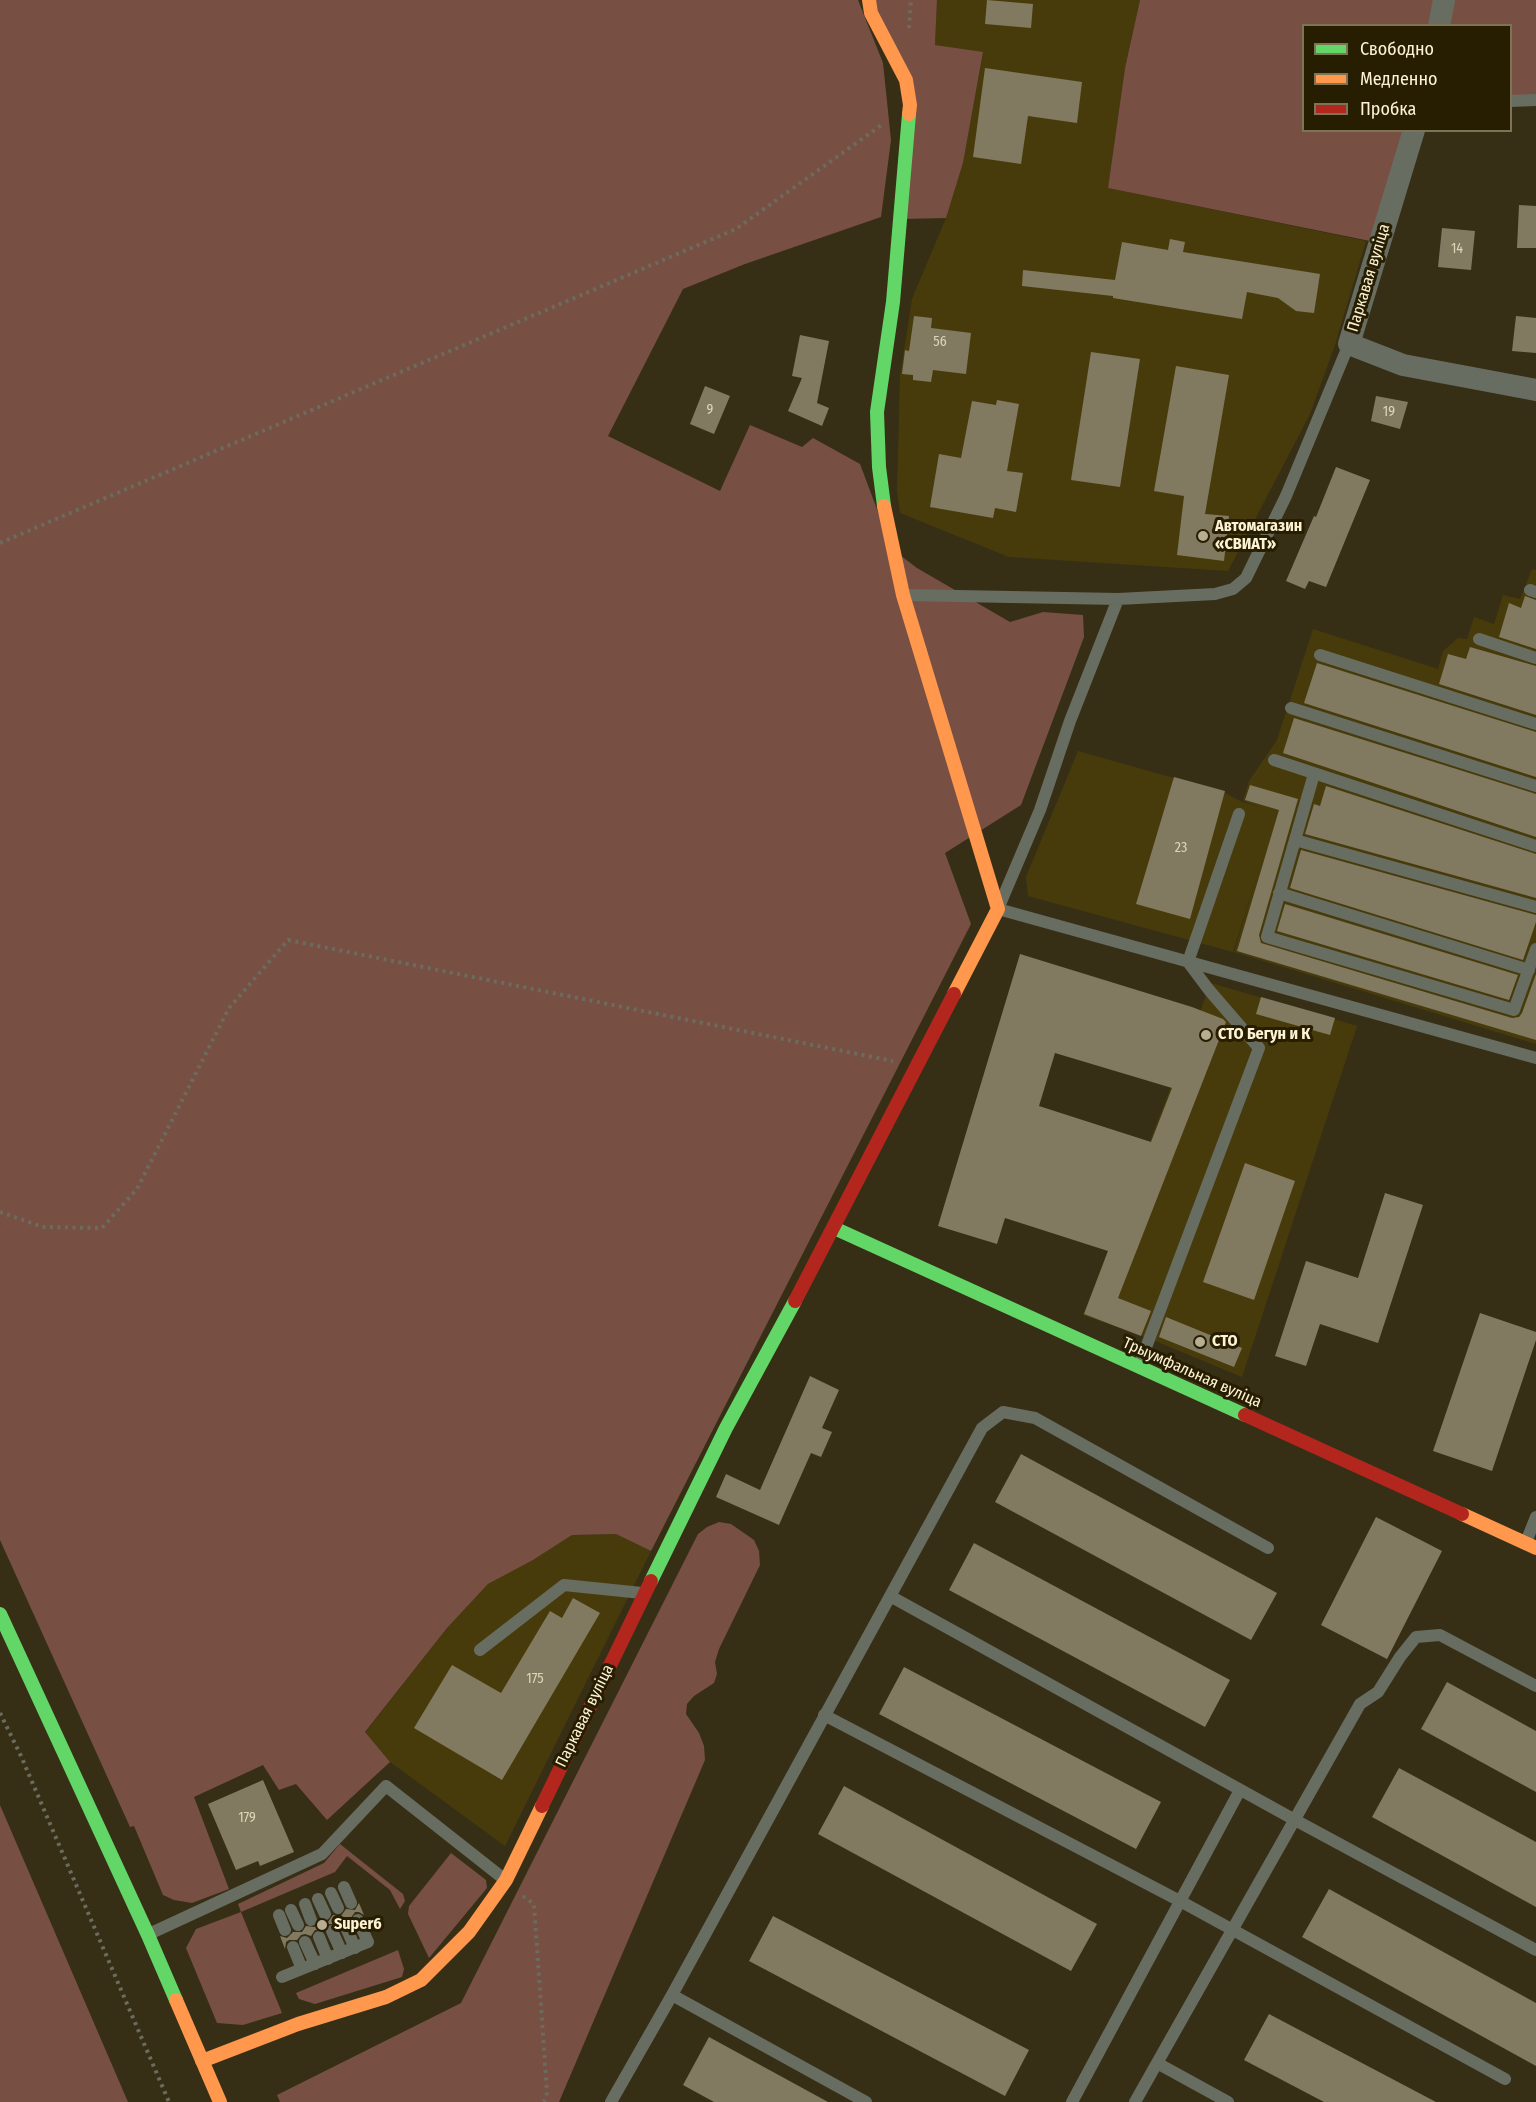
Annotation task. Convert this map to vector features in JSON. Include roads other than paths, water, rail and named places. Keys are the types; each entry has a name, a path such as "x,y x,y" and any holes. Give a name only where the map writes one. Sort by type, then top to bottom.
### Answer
{"street":[{"path":"869,0 870,13 906,80 910,105 893,302 883,361 878,412 879,467 882,489 892,549 903,595 998,909"},
{"path":"1439,24 1444,0"},
{"name":"Паркавая вуліца","path":"1413,132 1349,344 1403,365 1536,390"},
{"name":"Паркавая вуліца","path":"202,2061 298,2024 386,1997 421,1980 469,1932 506,1880 726,1428 834,1228 998,909"},
{"name":"Трыумфальная вуліца","path":"834,1228 1531,1546"},
{"path":"0,1614 148,1935 220,2102"}],"lane":[{"path":"1512,101 1536,100"},
{"path":"903,595 1118,599 1215,594 1233,589 1246,578 1286,496 1349,344"},
{"path":"1118,599 1070,721 1040,810 998,909 1536,1058"},
{"path":"1479,639 1536,658"},
{"path":"1320,655 1536,724"},
{"path":"1291,708 1536,786"},
{"path":"1274,760 1536,846"},
{"path":"1314,774 1267,937 1514,1010 1536,949"},
{"path":"1188,962 1239,814"},
{"path":"1295,840 1536,907"},
{"path":"1279,893 1529,970"},
{"path":"1138,1367 1259,1048 1188,962"},
{"path":"616,2100 982,1428 1003,1412 1035,1418 1268,1548"},
{"path":"1531,1546 1536,1517"},
{"path":"480,1650 564,1585 645,1593"},
{"path":"890,1596 1240,1790 1536,1950"},
{"path":"1136,2102 1360,1704 1378,1692 1416,1637 1440,1635 1536,1686"},
{"path":"824,1715 1180,1901 1505,2079"},
{"path":"148,1935 322,1854 386,1786 506,1880"},
{"path":"1072,2102 1240,1790"},
{"path":"344,1887 351,1903"},
{"path":"332,1893 338,1908"},
{"path":"318,1899 325,1914"},
{"path":"305,1904 311,1920"},
{"path":"291,1910 298,1925"},
{"path":"279,1915 285,1930"},
{"path":"282,1977 368,1942 358,1920"},
{"path":"345,1925 355,1948"},
{"path":"332,1931 342,1953"},
{"path":"319,1937 328,1959"},
{"path":"305,1942 315,1964"},
{"path":"293,1947 302,1969"},
{"path":"672,1995 866,2102"},
{"path":"1157,2063 1228,2102"}],"place":[{"name":"Автомагазин «СВИАТ»","path":"1203,536"},
{"name":"СТО Бегун и К","path":"1206,1035"},
{"name":"СТО","path":"1200,1342"},
{"name":"Super6","path":"322,1925"}]}
